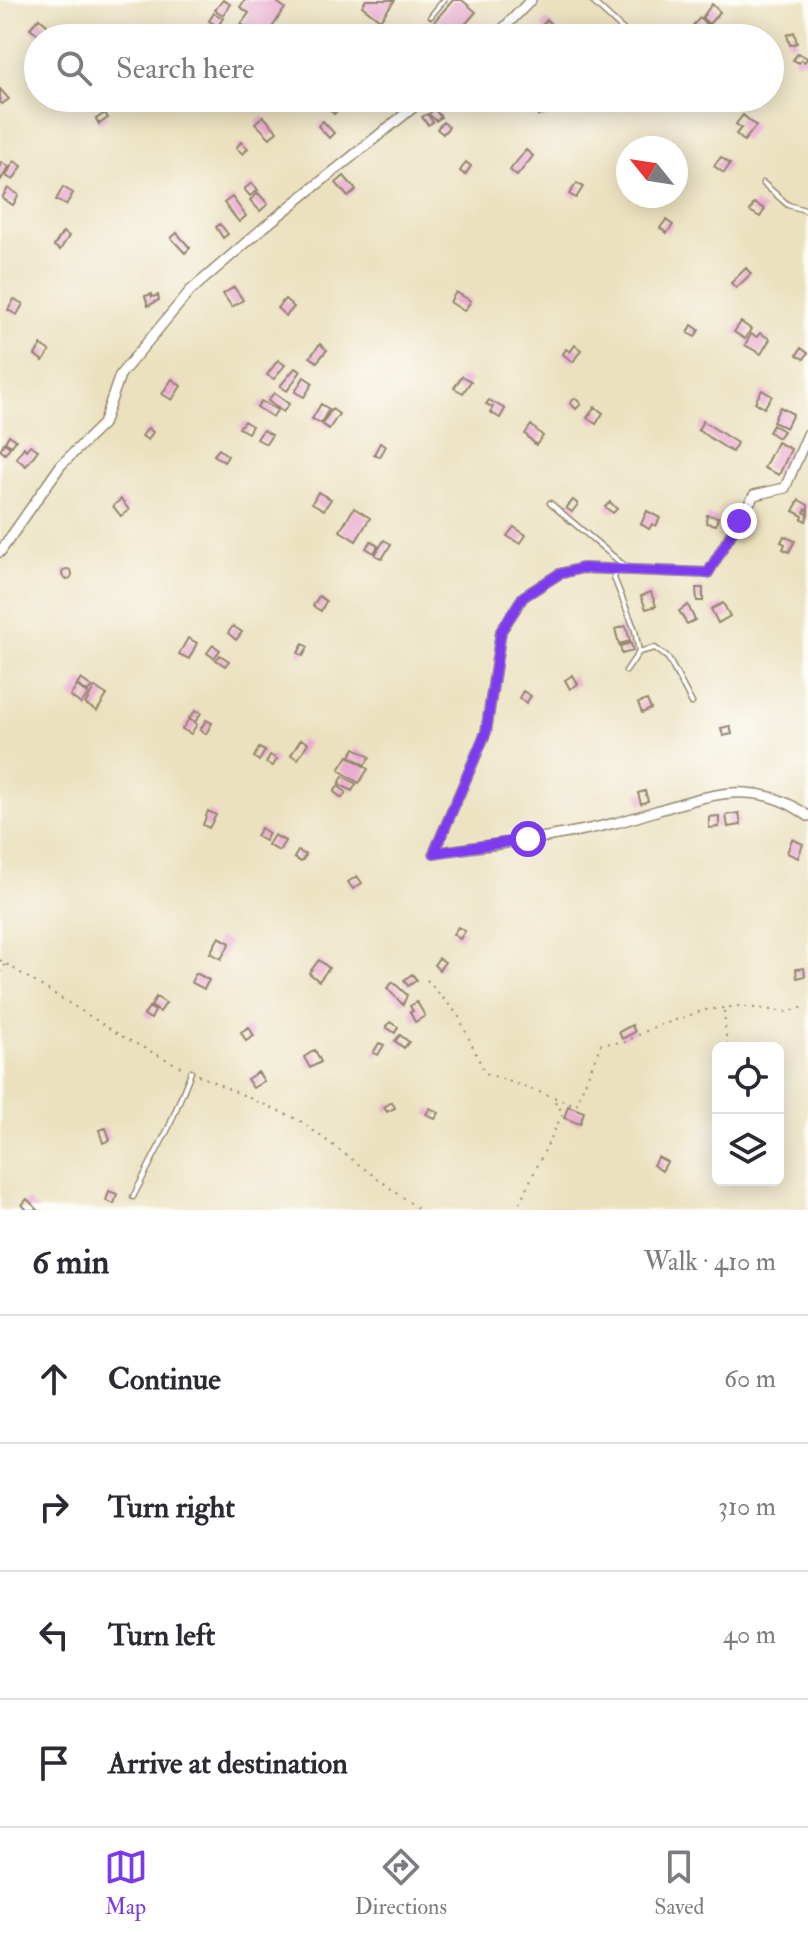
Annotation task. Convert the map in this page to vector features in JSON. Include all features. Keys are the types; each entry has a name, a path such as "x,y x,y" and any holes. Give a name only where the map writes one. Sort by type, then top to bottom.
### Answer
{"street":[{"path":"508,24 531,0"},
{"path":"0,552 61,465 103,424 120,375 190,291 408,112"},
{"path":"808,434 785,488 754,495 708,573 582,568 559,574 523,597 501,631 486,732 434,853 614,824 716,796 745,792 786,800 808,816"}],"lane":[{"path":"431,16 444,0"},
{"path":"593,2 617,24"},
{"path":"763,183 788,205 808,211"},
{"path":"550,503 629,570"},
{"path":"616,569 614,578 635,630 639,652"},
{"path":"626,671 639,652 655,648 663,652 692,703"},
{"path":"133,1197 169,1127 191,1072"}],"path":[{"path":"0,960 123,1037 191,1072 299,1120 420,1210"},
{"path":"0,973 6,964"},
{"path":"427,980 458,1015 485,1073 576,1105 601,1044 625,1042 676,1018 705,1010 748,1006 787,1012 808,1006"},
{"path":"723,1009 726,1042"},
{"path":"516,1210 563,1113 552,1098"}],"building":[{"path":"223,0 230,4 223,15 215,10"},
{"path":"245,0 274,0 285,8 274,24 241,24 249,13 240,7"},
{"path":"366,0 395,0 380,20 362,6"},
{"path":"453,0 462,0 476,12 465,24 432,24"},
{"path":"712,4 720,12 709,24 702,18"},
{"path":"214,13 223,18 219,24 209,21"},
{"path":"794,32 797,43 790,45 787,35"},
{"path":"798,53 807,58 805,62 793,60"},
{"path":"0,89 9,99 2,104 0,102"},
{"path":"437,112 441,117 436,121 429,114"},
{"path":"105,113 108,118 99,124 96,119"},
{"path":"427,114 433,122 428,125 422,117"},
{"path":"743,115 756,126 744,141 736,134 741,128 736,124"},
{"path":"263,116 277,131 270,138 255,123"},
{"path":"323,121 334,133 329,138 318,126"},
{"path":"443,122 449,127 443,134 437,129"},
{"path":"241,142 248,148 243,154 236,148"},
{"path":"526,150 533,156 517,176 510,170"},
{"path":"721,157 730,164 724,173 714,166"},
{"path":"14,161 22,166 13,180 6,176"},
{"path":"466,162 471,166 465,175 460,171"},
{"path":"0,164 9,167 0,181"},
{"path":"344,176 356,190 348,197 336,183"},
{"path":"252,183 258,190 250,196 244,189"},
{"path":"577,183 583,187 576,198 569,194"},
{"path":"63,187 73,193 66,205 56,200"},
{"path":"8,188 19,195 13,205 2,198"},
{"path":"258,193 268,204 260,211 250,200"},
{"path":"232,197 246,216 239,222 224,203"},
{"path":"754,203 765,209 760,217 750,211"},
{"path":"666,220 673,225 667,233 660,228"},
{"path":"220,224 228,234 223,238 216,227"},
{"path":"63,232 69,236 60,250 54,246"},
{"path":"177,233 190,248 185,253 171,238"},
{"path":"746,268 751,274 736,288 731,283"},
{"path":"234,287 243,300 232,307 223,294"},
{"path":"456,292 471,301 464,311 450,302"},
{"path":"152,294 152,297 158,295 159,300 148,306 145,296"},
{"path":"14,299 23,304 17,315 8,310"},
{"path":"285,299 294,307 286,316 277,308"},
{"path":"741,322 751,329 745,339 734,332"},
{"path":"692,325 699,330 695,337 688,333"},
{"path":"760,333 770,339 761,354 745,345 751,334 757,337"},
{"path":"320,344 327,350 317,362 310,357"},
{"path":"41,345 50,351 43,361 35,355"},
{"path":"575,345 581,350 573,362 563,354 566,349 570,352"},
{"path":"801,348 808,353 804,359 797,355"},
{"path":"278,360 285,365 274,379 267,375"},
{"path":"295,368 301,371 287,391 280,386"},
{"path":"462,376 471,381 463,393 454,388"},
{"path":"304,377 313,383 304,397 295,392"},
{"path":"172,379 181,386 172,400 162,394"},
{"path":"762,390 772,396 764,408 755,402"},
{"path":"274,393 289,404 283,412 268,401"},
{"path":"575,398 581,404 576,409 570,403"},
{"path":"489,400 505,409 500,418 490,412 493,407 486,404"},
{"path":"261,401 277,410 273,417 257,407"},
{"path":"321,404 329,409 321,423 312,419"},
{"path":"595,407 603,413 596,424 587,418"},
{"path":"780,407 793,414 786,428 773,422"},
{"path":"332,409 339,414 329,429 322,424"},
{"path":"244,421 252,426 248,433 239,428"},
{"path":"703,421 737,443 732,452 698,430"},
{"path":"531,425 543,436 536,445 525,434"},
{"path":"773,425 783,431 778,438 769,432"},
{"path":"148,428 153,432 148,440 142,436"},
{"path":"263,430 272,435 266,444 257,439"},
{"path":"9,435 16,440 12,446 5,442"},
{"path":"777,442 791,449 779,475 764,468"},
{"path":"4,443 10,447 5,454 0,450"},
{"path":"380,443 386,446 380,457 374,454"},
{"path":"30,445 38,450 26,466 16,458 24,447 26,450"},
{"path":"219,449 228,456 224,462 214,455"},
{"path":"318,492 331,499 324,510 312,503"},
{"path":"121,499 129,510 121,516 113,506"},
{"path":"573,500 578,504 572,512 566,508"},
{"path":"799,500 808,505 808,511 806,509 804,512 808,514 806,521 793,511"},
{"path":"610,502 617,509 613,513 605,507"},
{"path":"354,508 370,518 356,541 340,531"},
{"path":"647,511 660,518 656,526 652,524 649,529 641,524"},
{"path":"707,515 718,517 716,525 706,523"},
{"path":"514,527 526,535 520,544 507,536"},
{"path":"784,536 795,541 789,552 783,549 785,544 781,542"},
{"path":"384,540 391,544 382,559 375,555"},
{"path":"371,541 378,546 374,553 366,548"},
{"path":"67,569 72,574 67,579 62,574"},
{"path":"696,588 703,588 703,601 697,601"},
{"path":"651,592 656,606 646,609 641,596"},
{"path":"319,596 326,601 321,611 313,606"},
{"path":"723,603 730,616 718,623 711,609"},
{"path":"688,605 695,620 687,624 679,611"},
{"path":"233,626 242,632 236,640 228,633"},
{"path":"626,626 630,641 619,644 615,629"},
{"path":"188,638 197,643 189,659 179,654"},
{"path":"631,643 633,651 622,654 620,646"},
{"path":"303,644 308,647 303,656 298,653"},
{"path":"213,645 220,650 214,658 207,653"},
{"path":"220,655 229,661 225,666 216,660"},
{"path":"573,675 578,684 570,689 565,680"},
{"path":"81,679 92,687 88,692 77,685"},
{"path":"77,686 88,694 81,704 70,696"},
{"path":"95,687 107,695 97,711 85,704"},
{"path":"523,691 531,696 526,703 519,698"},
{"path":"647,700 651,709 642,713 638,703"},
{"path":"196,710 201,713 195,722 189,718"},
{"path":"189,719 197,724 191,734 182,729"},
{"path":"206,720 212,723 206,734 200,730"},
{"path":"730,726 732,734 723,736 721,728"},
{"path":"301,739 308,743 298,759 291,755"},
{"path":"259,748 265,751 259,761 254,757"},
{"path":"355,748 370,757 365,765 350,756"},
{"path":"270,755 277,759 273,766 266,763"},
{"path":"348,756 368,769 359,783 339,770"},
{"path":"343,776 356,784 352,791 339,784"},
{"path":"338,786 346,792 342,798 334,792"},
{"path":"645,791 648,801 641,804 638,793"},
{"path":"208,811 216,815 209,828 203,825"},
{"path":"739,813 741,825 728,827 726,815"},
{"path":"719,816 719,827 709,828 709,817"},
{"path":"261,828 269,833 265,841 256,836"},
{"path":"274,835 285,841 279,851 268,845"},
{"path":"792,839 803,844 798,858 787,853"},
{"path":"298,851 306,855 301,862 294,858"},
{"path":"357,876 362,883 353,889 348,882"},
{"path":"458,927 465,931 460,939 453,934"},
{"path":"219,937 230,943 221,959 210,953"},
{"path":"439,958 445,962 439,970 434,965"},
{"path":"319,960 329,968 319,981 309,973"},
{"path":"804,968 805,976 797,978 796,969"},
{"path":"196,973 209,980 204,989 191,982"},
{"path":"412,974 417,980 408,986 404,980"},
{"path":"393,982 407,995 403,1005 387,988"},
{"path":"156,997 166,1003 160,1012 151,1006"},
{"path":"417,1002 425,1016 415,1022 410,1006"},
{"path":"149,1007 155,1011 151,1019 144,1015"},
{"path":"390,1022 398,1027 395,1033 386,1027"},
{"path":"632,1025 635,1032 622,1039 619,1032"},
{"path":"249,1027 254,1036 246,1041 241,1032"},
{"path":"400,1035 409,1042 404,1048 395,1041"},
{"path":"379,1043 384,1045 378,1055 373,1053"},
{"path":"315,1050 321,1062 310,1068 304,1057"},
{"path":"258,1072 264,1081 253,1088 247,1079"},
{"path":"392,1102 395,1108 387,1112 384,1107"},
{"path":"568,1106 584,1112 580,1124 564,1118"},
{"path":"430,1108 439,1113 435,1119 426,1114"},
{"path":"106,1128 110,1140 103,1143 99,1130"},
{"path":"658,1157 667,1162 662,1171 653,1165"},
{"path":"109,1191 117,1194 114,1204 106,1201"},
{"path":"27,1199 38,1210 27,1210 22,1205"}],"route":[{"path":"528,839 434,853 486,732 501,631 523,597 559,574 582,568 708,573 739,521"}]}
